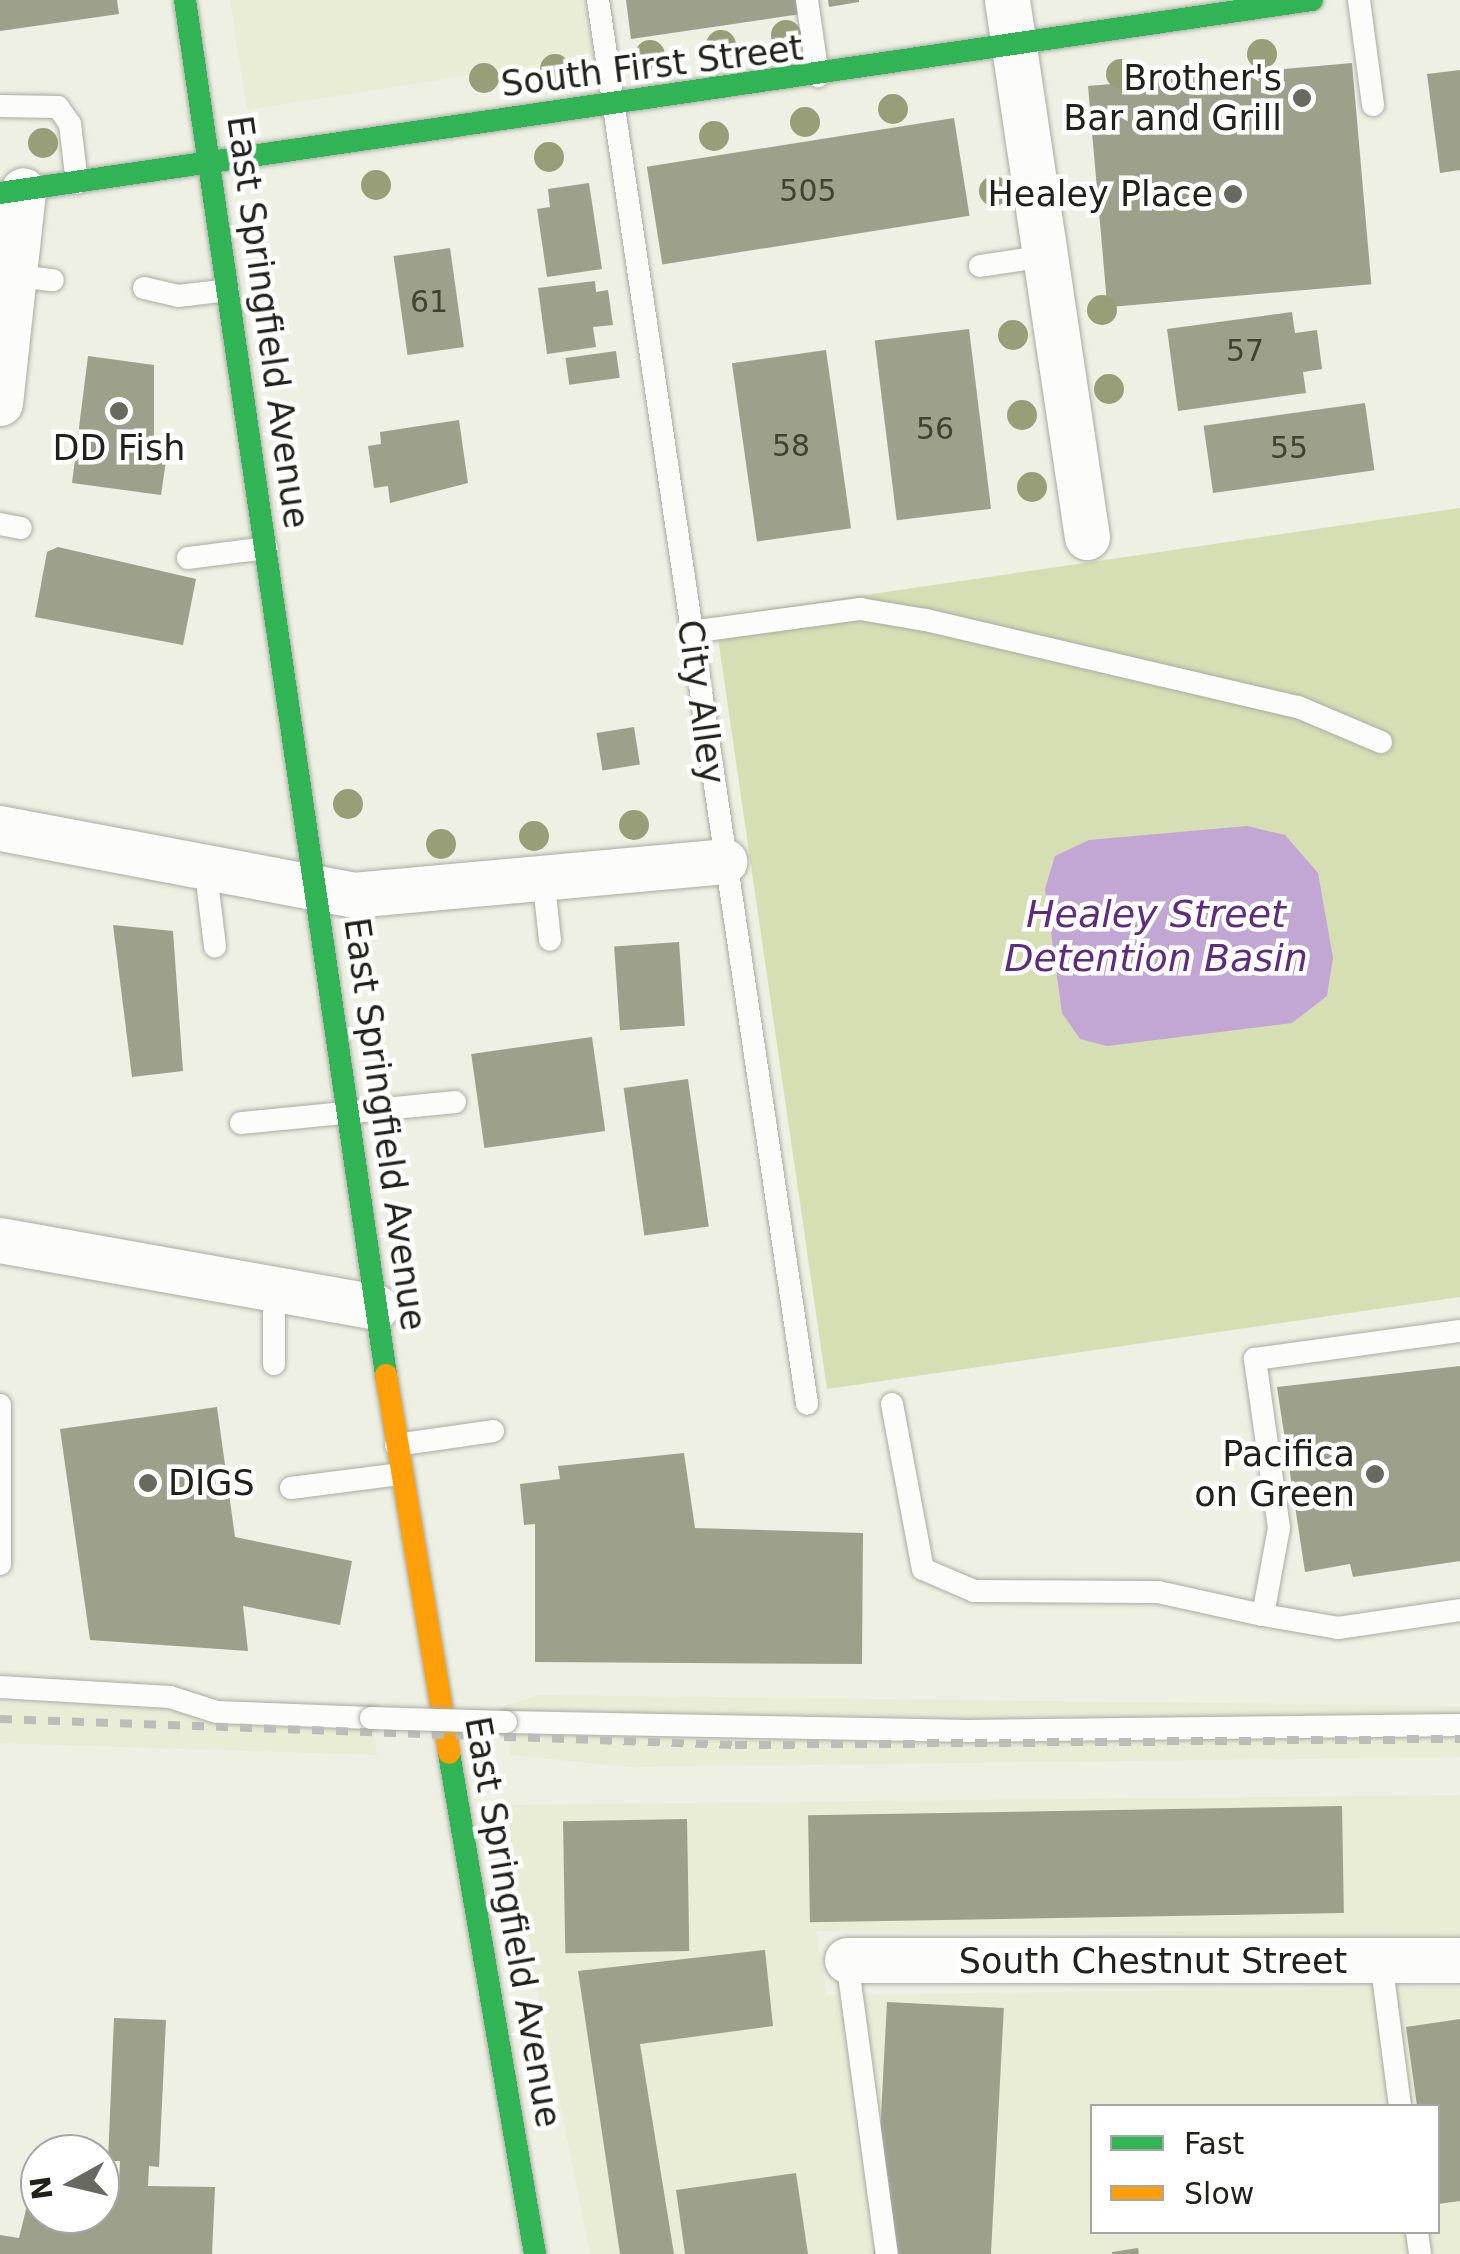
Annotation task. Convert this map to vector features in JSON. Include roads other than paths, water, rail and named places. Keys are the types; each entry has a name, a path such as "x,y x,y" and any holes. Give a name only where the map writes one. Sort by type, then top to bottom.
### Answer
{"main road":[{"name":"East Springfield Avenue","path":"185,0 396,1444 535,2254"},
{"name":"South First Street","path":"11,192 1014,50 1156,12 1312,0"}],"street":[{"path":"1007,0 1087,537"},
{"path":"0,403 36,278 11,192"},
{"path":"0,828 354,895 724,861"},
{"path":"0,1240 376,1307"},
{"name":"South Chestnut Street","path":"846,1960 1460,1960"}],"lane":[{"name":"City Alley","path":"598,0 807,1404"},
{"path":"807,0 818,80"},
{"path":"1359,0 1374,105"},
{"path":"0,106 58,107 70,124 76,183"},
{"path":"980,266 1045,256"},
{"path":"144,288 178,296 228,290"},
{"path":"188,558 266,548"},
{"path":"691,632 860,610 893,614 1298,707 1381,742"},
{"path":"205,865 216,946"},
{"path":"543,875 550,940"},
{"path":"241,1123 454,1102"},
{"path":"274,1289 274,1364"},
{"path":"1264,1615 1279,1528 1255,1359 1460,1330"},
{"path":"892,1404 923,1569 974,1591 1158,1592 1338,1628 1460,1610"},
{"path":"0,1405 0,1564"},
{"path":"396,1444 492,1430"},
{"path":"291,1488 401,1474"},
{"path":"0,1687 170,1698 217,1712 506,1722 969,1732 1460,1725"},
{"path":"846,1960 887,2254"},
{"path":"1380,1960 1400,2104"}],"water":[{"name":"Healey Street Detention Basin","path":"1247,826 1285,835 1318,873 1333,958 1327,996 1292,1023 1107,1046 1080,1039 1062,1013 1045,889 1055,856 1089,840"}],"railway":[{"path":"0,1719 735,1745 1460,1739"}],"place":[{"name":"Brother's Bar and Grill","path":"1302,98"},
{"name":"Healey Place","path":"1233,194"},
{"name":"DD Fish","path":"119,411"},
{"name":"Pacifica on Green","path":"1375,1474"},
{"name":"DIGS","path":"148,1483"}]}
